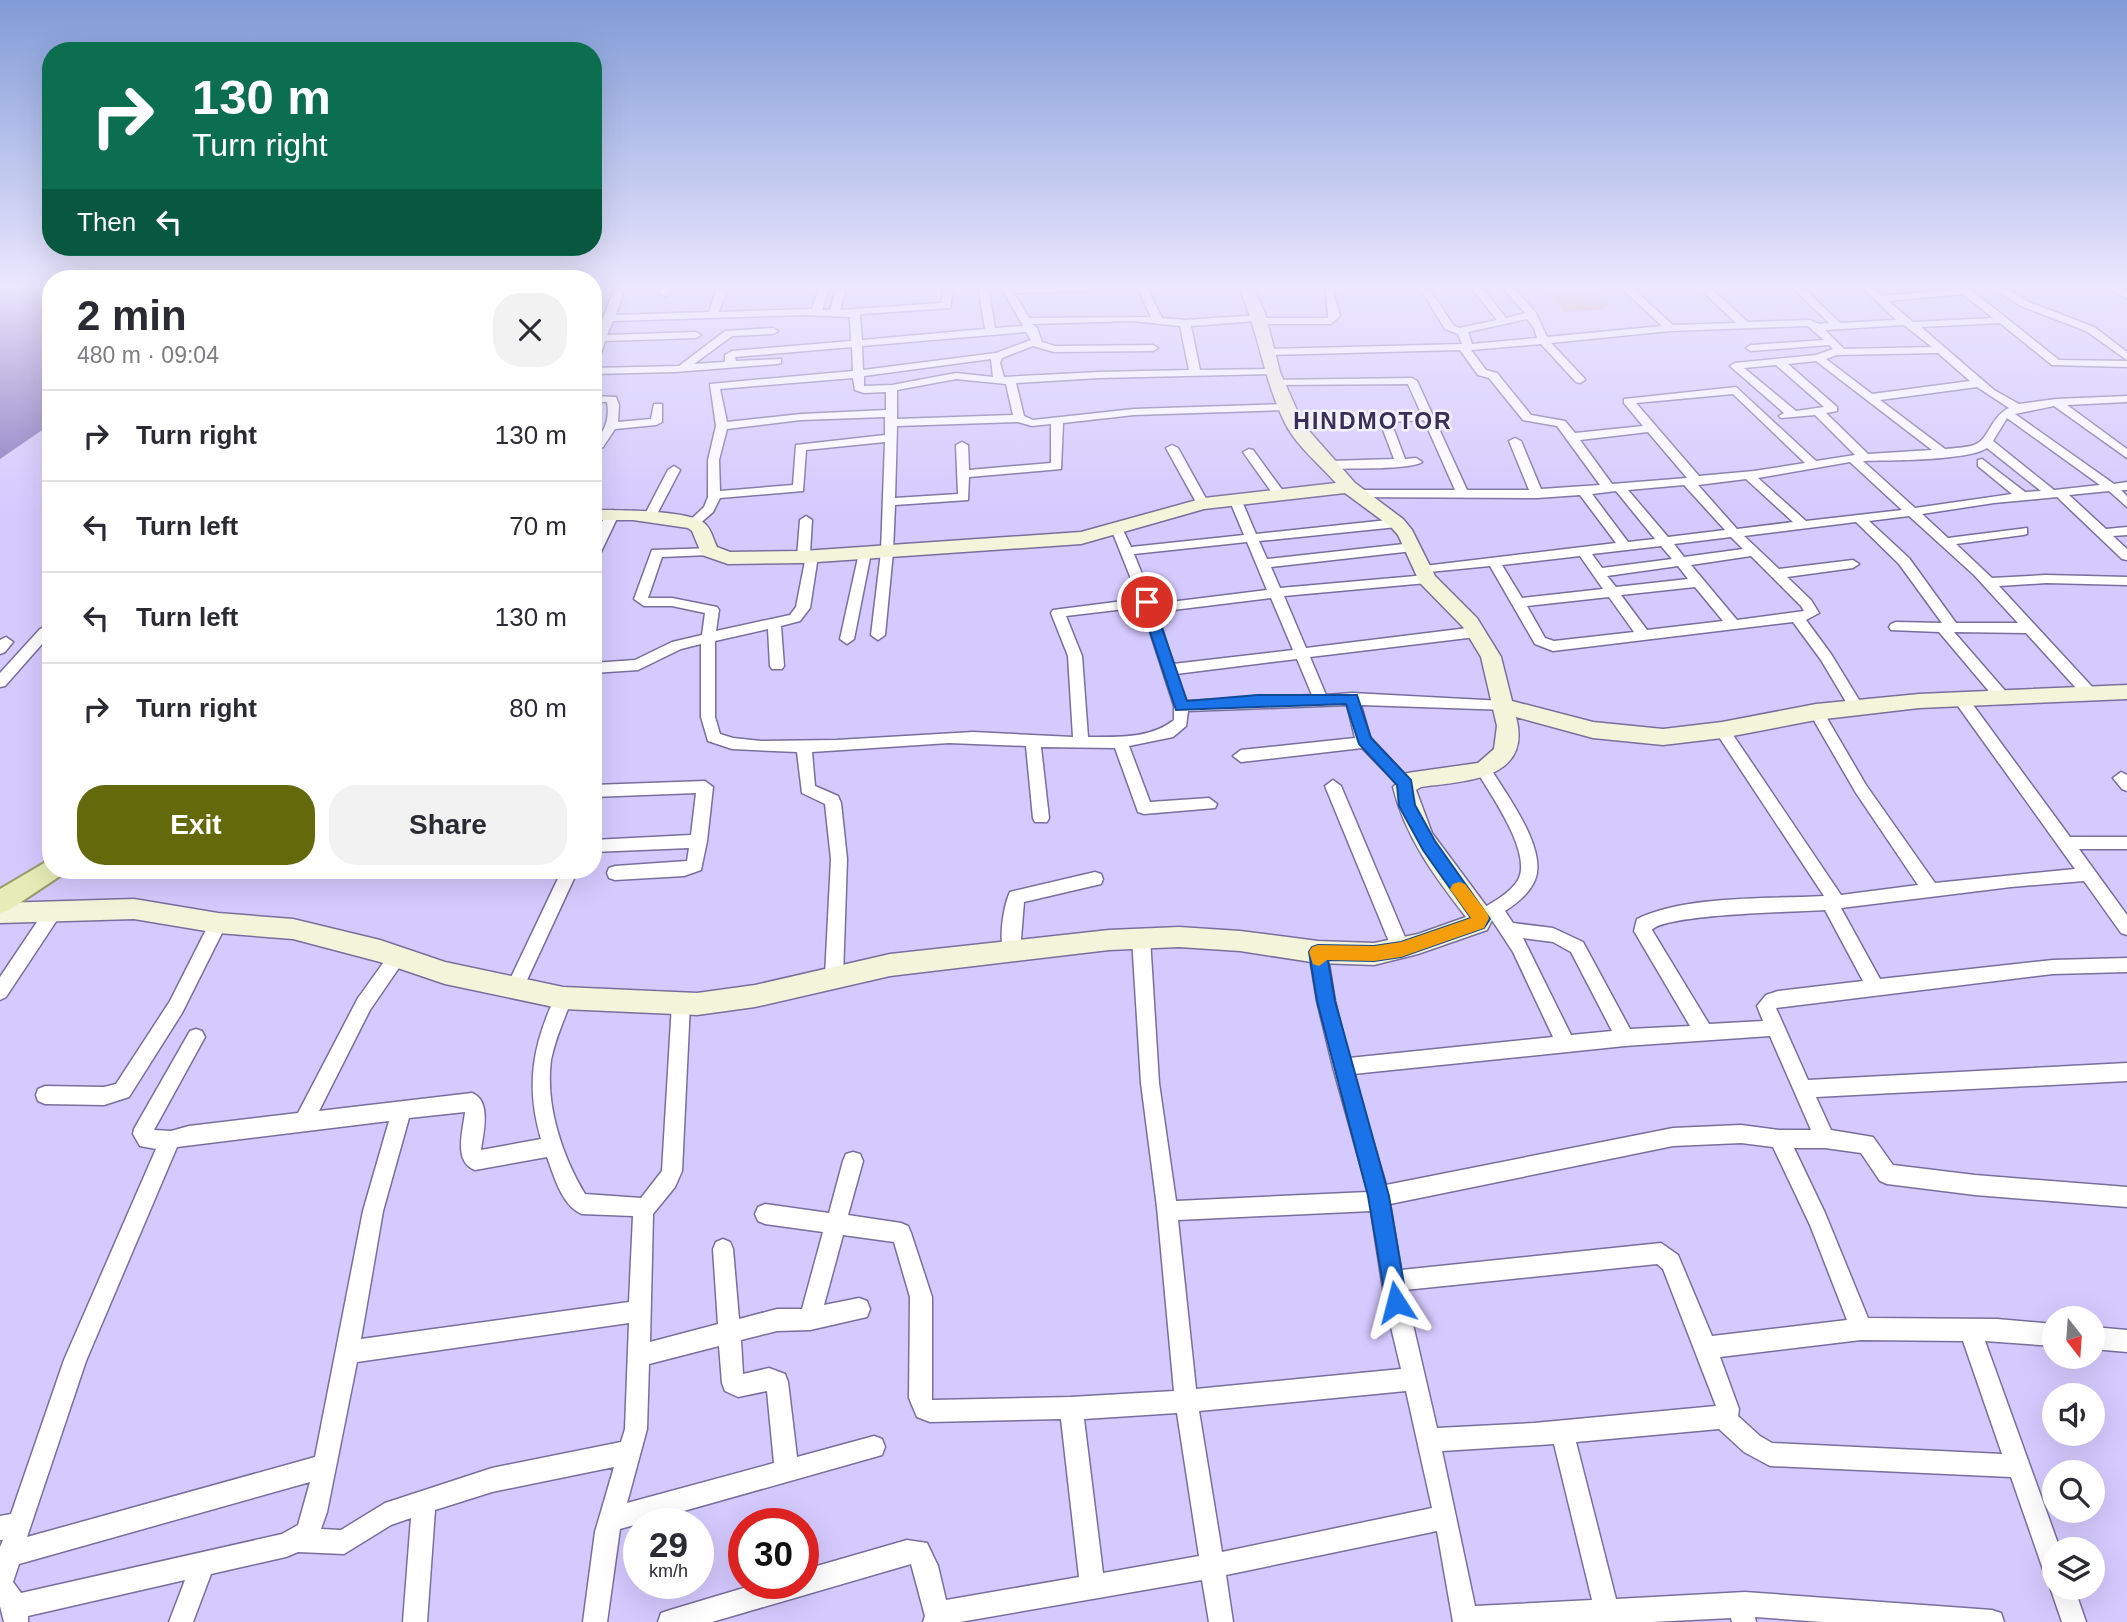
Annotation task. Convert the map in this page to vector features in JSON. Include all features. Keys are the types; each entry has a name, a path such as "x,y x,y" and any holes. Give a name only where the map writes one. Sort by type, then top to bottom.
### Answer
{"main road":[{"path":"0,902 42,875"}],"street":[{"path":"681,368 691,361"},
{"path":"731,361 731,365"},
{"path":"602,371 770,361"},
{"path":"858,361 859,388 862,390 892,388 961,376 1005,381 1272,369 1345,361"},
{"path":"694,523 707,512 717,495 713,464 722,426 715,386 858,374 885,361"},
{"path":"903,361 909,383"},
{"path":"996,361 995,367 1005,381 1017,418"},
{"path":"1193,361 1195,373"},
{"path":"1270,361 1290,415 1354,491 1397,523 1425,574 1476,632 1491,657 1503,706 1508,742 1503,754 1484,770 1415,779 1405,784"},
{"path":"1474,361 1482,373 1493,375 1527,418 1561,422 1614,488 1664,541 1733,624"},
{"path":"1562,361 1580,380"},
{"path":"1765,418 1833,409 1778,361"},
{"path":"1782,361 1735,367 1794,415"},
{"path":"1821,361 1943,453"},
{"path":"1954,361 2127,503"},
{"path":"2053,361 2056,363 2127,364"},
{"path":"1272,369 1411,381 1463,494"},
{"path":"1868,398 1979,383"},
{"path":"878,635 890,502 892,388"},
{"path":"1494,562 1544,645 1567,645 1810,615 1811,610 1734,533 1629,401 1732,390 1738,392 1812,463"},
{"path":"602,399 614,400 611,426 602,442"},
{"path":"1118,531 1148,606 1181,706 1181,722 1174,731 1137,741 1082,743 968,737 804,746 725,743 713,737 708,716 708,638 713,613 711,609 642,599 658,552 709,551 728,558 807,557 962,544 1059,540 1118,531 1166,513 1203,504 1279,494 1354,491 1537,494 1693,482 1749,476 1812,463 1975,449 1987,442 2001,417 2012,411 2056,402 2125,401"},
{"path":"2056,402 2127,454"},
{"path":"611,426 656,422 658,406"},
{"path":"722,426 801,417 1017,418 1028,423 1134,412 1427,416"},
{"path":"1818,412 1913,512 1989,582 2091,695"},
{"path":"1384,417 1401,463"},
{"path":"964,474 1057,466 1057,421"},
{"path":"1572,437 1651,428"},
{"path":"717,495 798,489 799,447 890,438"},
{"path":"1514,441 1537,494"},
{"path":"1987,442 2057,494 2127,556"},
{"path":"890,502 962,498 965,495 962,445"},
{"path":"1172,448 1203,504"},
{"path":"1249,452 1279,494"},
{"path":"1330,465 1416,462"},
{"path":"1982,463 2023,496"},
{"path":"650,516 674,470"},
{"path":"1749,476 1804,526"},
{"path":"1082,743 1075,656 1058,613 1275,593 1425,574 1494,562 1804,526 2023,496 2127,486"},
{"path":"1584,491 1624,546"},
{"path":"1235,499 1321,699"},
{"path":"602,537 613,514"},
{"path":"602,515 650,516 694,523 700,528 709,551"},
{"path":"1859,518 1904,561 1948,628 2003,698"},
{"path":"602,667 638,664 677,645 795,618 801,612 807,557 806,520"},
{"path":"1127,551 1397,523"},
{"path":"1946,542 2022,531"},
{"path":"2103,533 2127,531"},
{"path":"1263,564 1413,548"},
{"path":"1583,551 1643,635"},
{"path":"1598,573 1753,552"},
{"path":"847,639 865,553"},
{"path":"1776,574 1853,564"},
{"path":"1989,582 2046,579 2127,581"},
{"path":"1517,603 1698,582"},
{"path":"1797,617 1826,657 1857,708"},
{"path":"774,624 777,666"},
{"path":"1896,627 2029,628"},
{"path":"1168,670 1476,632"},
{"path":"0,682 42,635"},
{"path":"1181,706 1352,698 1503,706 1593,730 1639,737 1682,736 1816,712 1960,698 2127,692"},
{"path":"1352,698 1365,742 1405,784 1407,806 1429,845 1487,913 1509,930 1565,1043"},
{"path":"1960,698 2127,928"},
{"path":"1816,712 1861,789 1931,890"},
{"path":"1722,730 1833,903 1875,989"},
{"path":"1033,741 1041,818"},
{"path":"1120,741 1144,808 1209,804"},
{"path":"1241,756 1365,742"},
{"path":"804,746 807,789 834,803 839,859 834,976"},
{"path":"0,913 134,909 218,923 293,929 445,973 564,998 681,1004 755,996 890,965 1141,938 1179,937 1240,941 1318,952 1374,954 1401,949 1478,923 1487,913 1510,899 1526,882 1530,863 1517,828 1484,770"},
{"path":"602,791 705,786 696,863 693,867 614,873"},
{"path":"1333,786 1401,949"},
{"path":"602,846 699,841"},
{"path":"2068,844 2127,843"},
{"path":"1704,1033 1643,931 1643,924 1648,919 1686,913 1833,903 2090,874"},
{"path":"515,988 566,879"},
{"path":"1011,951 1011,919 1016,897 1095,879"},
{"path":"0,992 53,912"},
{"path":"45,1096 104,1097 122,1091 176,1007 218,923"},
{"path":"1509,930 1552,934 1565,938 1577,947 1625,1038"},
{"path":"1141,938 1150,1083 1167,1212 1186,1401 1221,1622"},
{"path":"1318,952 1326,1001 1342,1067 1379,1199 1393,1281 1446,1517 1465,1621 1607,1611 1992,1622"},
{"path":"303,1123 364,1004 397,957"},
{"path":"1825,1139 1766,1006 1772,1001 2053,967 2127,965"},
{"path":"564,998 542,1058 541,1070 543,1098 554,1146 576,1198 582,1204 637,1206 643,1211"},
{"path":"595,1622 610,1520 636,1429 643,1211 672,1171 681,1004"},
{"path":"1342,1067 1565,1043 1776,1028"},
{"path":"196,1037 144,1129 143,1134 147,1139 171,1140 189,1135 473,1102 471,1157 475,1161 554,1146"},
{"path":"1802,1089 1875,1089 2047,1074 2127,1072"},
{"path":"299,1540 307,1533 312,1522 348,1352 373,1211 401,1111"},
{"path":"1167,1212 1379,1199 1673,1137 1741,1134 1866,1144 1882,1169 1895,1177 2127,1197"},
{"path":"1779,1139 1818,1220 1861,1328"},
{"path":"171,1140 75,1360 10,1527 10,1553 0,1583 15,1614 299,1540 344,1542 386,1515 512,1474 630,1452"},
{"path":"810,1319 853,1161"},
{"path":"765,1214 896,1231 903,1236 921,1303 920,1398 925,1409 941,1412 1186,1401 1414,1379"},
{"path":"723,1249 735,1386 769,1378 777,1382 787,1472"},
{"path":"1393,1281 1661,1253 1671,1262 1728,1409 1728,1413 1723,1417 1428,1440"},
{"path":"638,1356 777,1320 810,1319 859,1309"},
{"path":"348,1352 640,1311"},
{"path":"1706,1348 1861,1328 2042,1334"},
{"path":"1970,1330 2044,1537"},
{"path":"2105,1339 2127,1340"},
{"path":"1071,1408 1092,1586"},
{"path":"1723,1417 1752,1444 1770,1454 2019,1466"},
{"path":"1562,1431 1607,1611"},
{"path":"610,1520 874,1447"},
{"path":"10,1553 325,1466"},
{"path":"415,1622 424,1502"},
{"path":"819,1578 907,1552 918,1552 926,1566 936,1619 1446,1517"},
{"path":"181,1622 203,1564"},
{"path":"670,1622 747,1599"},
{"path":"2066,1600 2074,1622"}],"shaded area":[{"path":"0,361 42,361 42,430 0,459"}],"slow traffic":[{"path":"1319,958 1318,952 1374,954 1401,949 1478,923 1481,918 1459,889"}],"district":[{"name":"HINDMOTOR","path":"1373,421"}],"route":[{"path":"1147,602 1181,706 1352,698 1362,737 1405,784 1407,806 1429,845 1481,919 1478,923 1401,949 1374,954 1318,952 1326,1001 1342,1067 1379,1196 1396,1302"}]}
